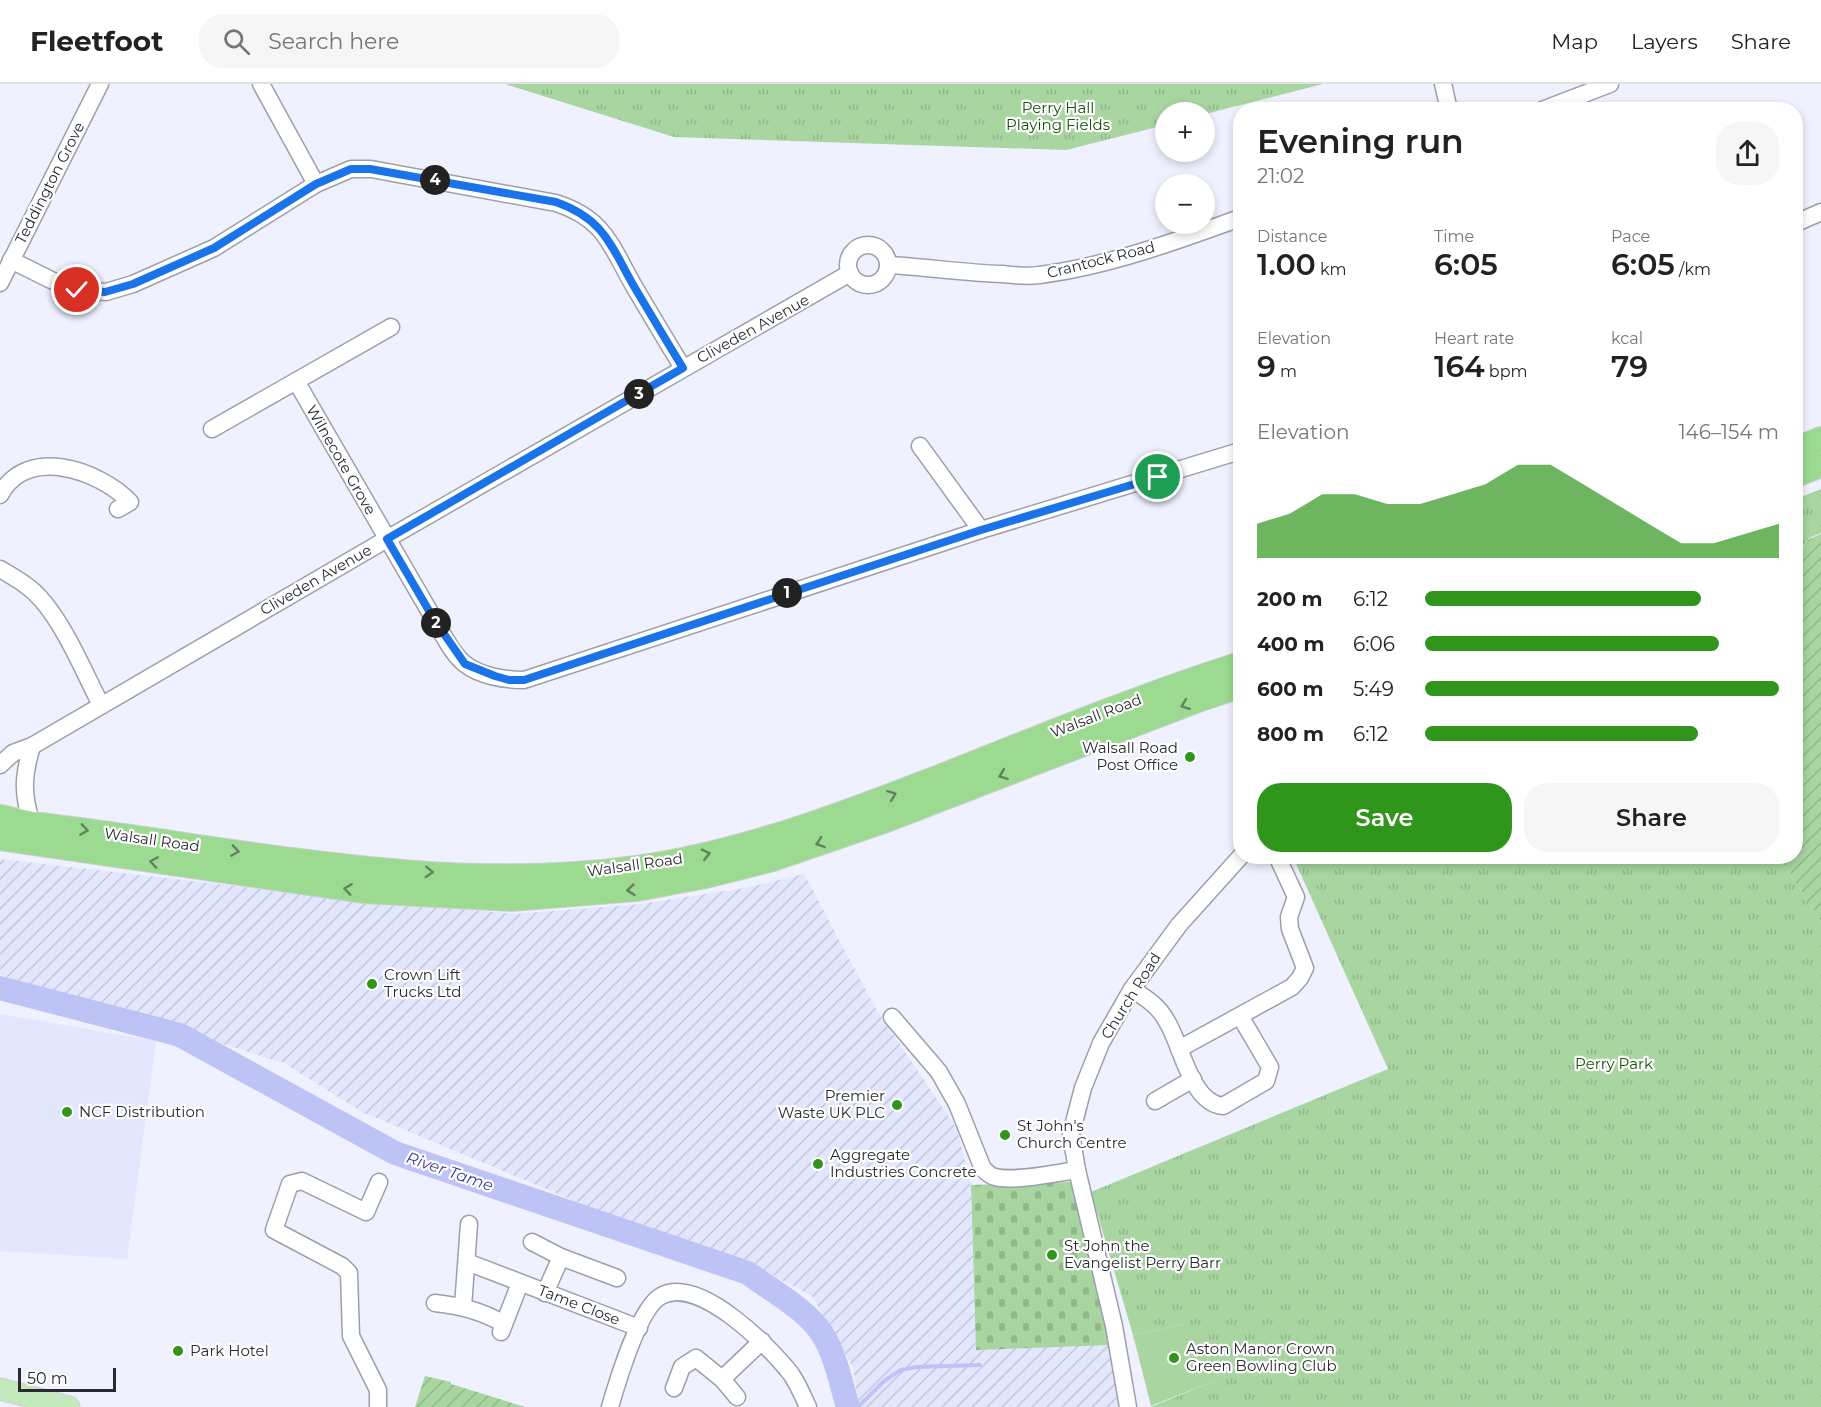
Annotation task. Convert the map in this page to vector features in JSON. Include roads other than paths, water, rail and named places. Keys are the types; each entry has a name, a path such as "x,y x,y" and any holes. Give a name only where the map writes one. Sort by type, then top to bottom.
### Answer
{"highway":[{"path":"1803,446 1821,439"},
{"path":"1803,472 1821,465"},
{"name":"Walsall Road","path":"0,817 32,824 372,869 515,877 636,868 703,855 765,839 881,800 1142,697 1233,666"},
{"name":"Walsall Road","path":"0,838 363,891 511,899 638,889 706,876 774,859 881,822 1233,688"}],"main road":[{"path":"0,1389 69,1407"}],"street":[{"name":"Teddington Grove","path":"0,283 100,84"},
{"path":"261,84 316,184"},
{"path":"1443,84 1447,102"},
{"path":"1563,102 1610,84"},
{"path":"11,260 77,290 105,292 133,284 214,248 316,184 351,169 370,169 556,202 576,209 611,241 633,284 683,368"},
{"path":"1803,220 1821,212"},
{"name":"Crantock Road","path":"888,265 964,273 1037,276 1084,267 1233,220"},
{"path":"869,245 878,247 884,253 888,265 887,273 877,283 866,285 857,281 850,273 849,261 852,252 860,246 869,245"},
{"name":"Cliveden Avenue","path":"24,782 0,767 13,753 32,746 850,273"},
{"path":"212,429 391,327"},
{"name":"Wilnecote Grove","path":"296,381 435,621 465,664 509,680 524,680 981,530 1233,453"},
{"path":"920,446 981,530"},
{"path":"0,495 5,486 32,460 60,466 100,480 120,491 130,502 118,509"},
{"path":"0,569 22,582 42,599 101,705"},
{"path":"32,746 26,764 24,803 32,824"},
{"name":"Walsall Road","path":"0,829 109,855"},
{"name":"Church Road","path":"1128,1407 1114,1326 1077,1170 1071,1134 1083,1088 1101,1043 1132,989 1179,924 1233,864"},
{"path":"1179,1049 1292,987 1300,978 1305,968 1290,930 1289,917 1296,897 1280,864"},
{"path":"1132,989 1154,1004 1167,1021 1192,1079 1205,1099 1216,1106 1223,1106 1266,1081 1270,1067 1240,1016"},
{"path":"892,1017 939,1072 957,1104 983,1169 991,1176 1014,1178 1077,1170"},
{"path":"1155,1101 1192,1079"},
{"path":"378,1407 378,1390 351,1336 349,1273 342,1266 274,1230 290,1184 302,1181 366,1212 379,1182"},
{"path":"464,1307 469,1224"},
{"path":"532,1242 561,1257 617,1278"},
{"path":"545,1293 561,1257"},
{"name":"Tame Close","path":"467,1262 639,1328"},
{"name":"Tame Close","path":"435,1303 487,1313 503,1329 520,1283"},
{"path":"610,1407 629,1350 647,1311 661,1296 681,1292 717,1305 762,1341 793,1376 808,1407"},
{"path":"722,1379 762,1341"},
{"path":"674,1388 682,1367 696,1358 722,1379 737,1397"}],"waterway":[{"name":"River Tame","path":"0,988 180,1035 395,1153 748,1273 794,1306 818,1328 833,1356 848,1407"},
{"path":"858,1407 884,1381 901,1370 916,1367 980,1365"}],"place":[{"name":"Walsall Road Post Office","path":"1190,757"},
{"name":"Crown Lift Trucks Ltd","path":"372,984"},
{"name":"Premier Waste UK PLC","path":"897,1105"},
{"name":"NCF Distribution","path":"67,1112"},
{"name":"St John's Church Centre","path":"1005,1135"},
{"name":"Aggregate Industries Concrete","path":"818,1164"},
{"name":"St John the Evangelist Perry Barr","path":"1052,1255"},
{"name":"Park Hotel","path":"178,1351"},
{"name":"Aston Manor Crown Green Bowling Club","path":"1174,1358"}],"park label":[{"name":"Perry Hall Playing Fields","path":"1058,116"},
{"name":"Perry Park","path":"1614,1064"}]}
